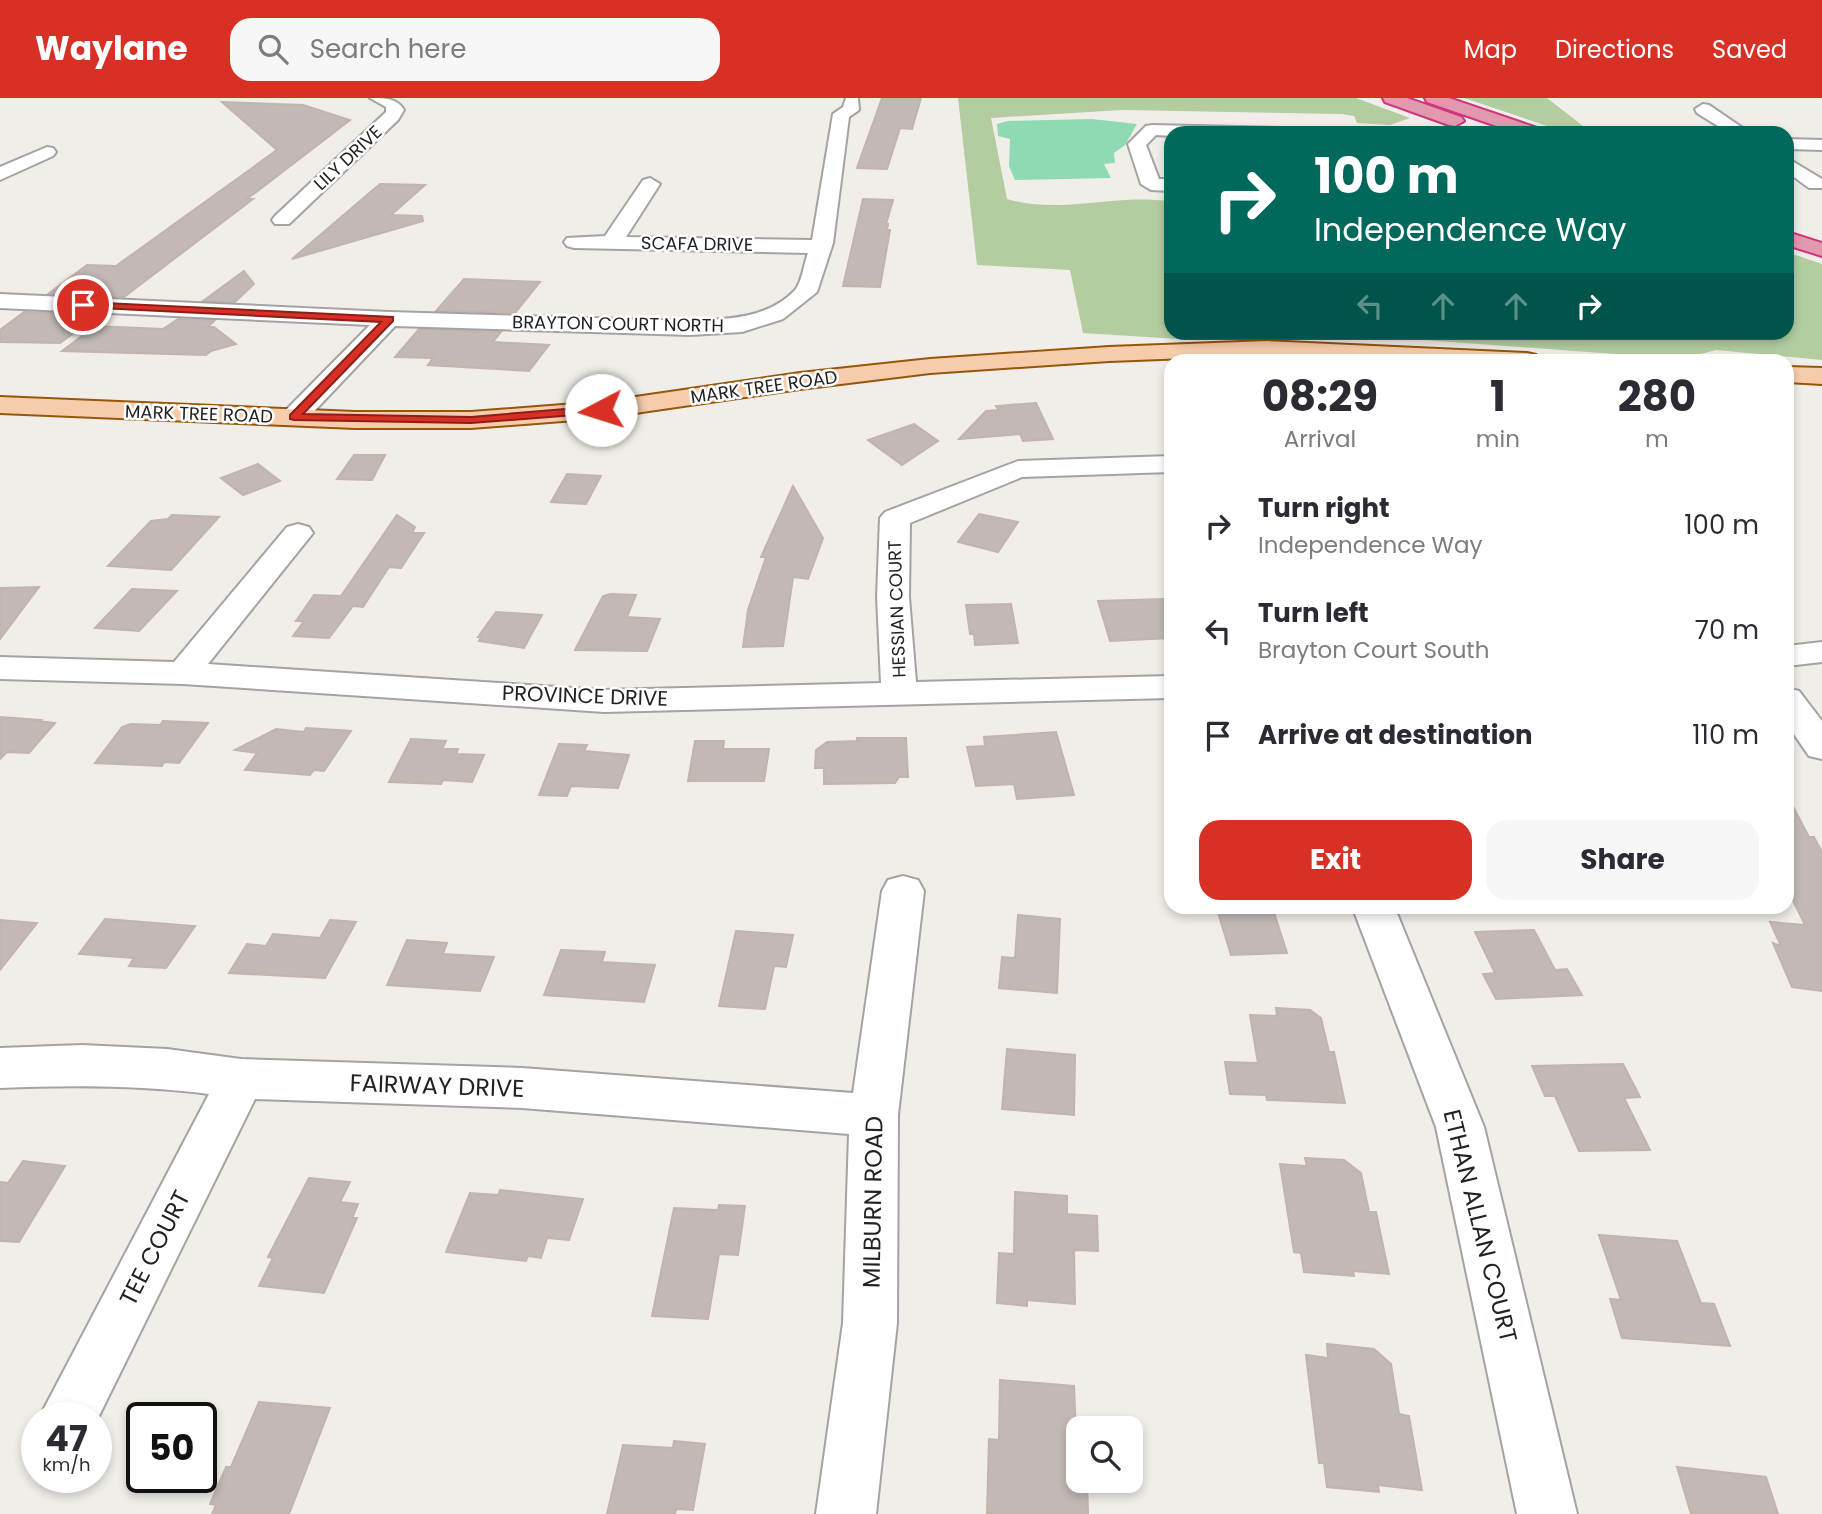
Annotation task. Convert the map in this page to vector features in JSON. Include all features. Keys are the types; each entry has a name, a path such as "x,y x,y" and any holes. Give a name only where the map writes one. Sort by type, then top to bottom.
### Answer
{"highway":[{"path":"1391,98 1470,126"},
{"path":"1433,98 1514,126"},
{"path":"1412,105 1449,126"},
{"path":"1794,222 1822,232"},
{"path":"1794,240 1822,250"}],"main road":[{"name":"MARK TREE ROAD","path":"0,405 294,417 471,420 575,412 930,366 1109,354 1267,348 1376,354"},
{"path":"1794,375 1822,376"}],"street":[{"name":"LILY DRIVE","path":"282,220 392,116 396,110 393,104 378,98"},
{"name":"BRAYTON COURT NORTH","path":"0,301 389,319 690,328 742,325 775,314 807,292 821,247 841,114 851,110 852,102"},
{"path":"1703,109 1730,126"},
{"path":"1164,130 1153,130 1137,144 1151,184 1164,185"},
{"path":"1794,144 1822,145"},
{"path":"0,174 47,152"},
{"path":"1794,169 1816,184"},
{"path":"612,242 650,184"},
{"name":"SCAFA DRIVE","path":"574,242 821,247"},
{"path":"294,417 389,319"},
{"name":"HESSIAN COURT","path":"899,692 893,597 895,518 1018,469 1164,464"},
{"path":"183,673 298,533"},
{"path":"1794,655 1822,652"},
{"name":"PROVINCE DRIVE","path":"0,668 183,673 604,701 1164,687"},
{"path":"1794,709 1822,747"},
{"name":"MILBURN ROAD","path":"846,1514 870,1323 874,1115 902,891"},
{"name":"ETHAN ALLAN COURT","path":"1376,914 1460,1127 1547,1514"},
{"name":"FAIRWAY DRIVE","path":"0,1068 82,1065 167,1069 241,1079 522,1088 874,1115"},
{"name":"TEE COURT","path":"76,1402 241,1079"}],"green space":[{"path":"958,98 1356,98 1410,118 1390,125 1357,123 1354,116 1342,114 1122,110 991,118 1007,199 1052,205 1164,201 1164,338 1083,333 1070,270 977,265"},
{"path":"1464,98 1547,98 1583,126 1547,126"},
{"path":"1092,119 1137,124 1125,145 1114,153 1115,163 1104,164 1111,178 1015,180 1009,166 1010,139 998,136 997,124 1008,121"},
{"path":"1794,254 1822,264 1822,360 1794,357 1794,354 1716,350 1701,354 1614,354 1424,340 1794,340"}],"building":[{"path":"882,98 921,98 912,129 900,128 887,169 857,168"},
{"path":"222,102 303,105 350,120 247,199 253,199 124,297 48,294 87,265 116,266 277,150"},
{"path":"380,184 425,185 391,215 422,216 423,221 292,259"},
{"path":"863,199 893,200 886,224 887,230 890,230 880,287 843,286"},
{"path":"244,271 254,284 235,302 203,301"},
{"path":"464,279 540,282 515,313 436,311"},
{"path":"24,312 99,315 60,343 0,342 0,330"},
{"path":"178,319 215,320 208,327 214,327 236,344 206,355 62,351 95,326 163,329"},
{"path":"419,329 501,332 493,342 549,345 529,371 428,365 433,358 395,357"},
{"path":"1036,403 1053,439 1023,441 1020,434 959,439 986,411 999,410 996,406"},
{"path":"914,424 938,441 902,465 868,440"},
{"path":"354,455 385,455 372,480 337,479"},
{"path":"258,464 280,481 243,495 221,478"},
{"path":"567,474 601,476 586,504 551,502"},
{"path":"793,486 823,538 808,579 793,577 783,646 743,647 748,610 766,557 761,557"},
{"path":"979,514 1018,522 998,552 958,542"},
{"path":"172,515 219,517 171,570 108,566 151,521 168,519"},
{"path":"397,515 415,527 412,533 424,533 401,568 389,567 363,607 353,606 329,638 293,636 304,621 296,621 314,595 341,596"},
{"path":"39,587 0,639 0,588"},
{"path":"132,589 177,591 139,631 95,628"},
{"path":"636,595 627,617 660,619 647,651 575,650 603,596"},
{"path":"1164,599 1164,638 1110,641 1098,601"},
{"path":"1011,604 1018,643 975,645 974,634 970,634 966,605"},
{"path":"496,612 542,615 524,648 479,641 481,637 478,637"},
{"path":"0,717 55,723 29,753 7,752 0,759"},
{"path":"163,721 208,723 179,763 164,762 162,766 95,763 122,727 131,724 160,725"},
{"path":"306,728 351,731 324,771 314,770 310,775 245,770 257,753 235,750 276,729 304,732"},
{"path":"1056,732 1074,795 1017,799 1014,784 976,786 967,747 985,746 984,737"},
{"path":"857,738 906,738 908,777 899,777 895,783 824,784 824,768 815,768 816,750 827,742 857,741"},
{"path":"411,739 446,741 442,749 458,749 456,754 484,755 472,782 389,782"},
{"path":"695,741 724,741 723,749 769,749 764,781 688,781"},
{"path":"559,744 587,745 584,751 629,755 618,788 571,786 567,796 539,795"},
{"path":"1794,808 1809,837 1814,837 1822,852 1822,991 1792,987 1773,943 1781,946 1770,922 1805,925 1794,902"},
{"path":"1218,914 1275,914 1287,953 1231,955"},
{"path":"1018,915 1060,919 1057,993 999,988 1002,957 1015,958"},
{"path":"105,919 195,926 166,968 129,966 134,958 79,954"},
{"path":"0,920 37,923 0,970"},
{"path":"330,920 356,922 325,978 229,973 247,944 266,946 273,934 320,938"},
{"path":"1534,930 1555,970 1567,969 1582,995 1496,999 1483,974 1495,973 1475,932"},
{"path":"736,931 793,935 786,967 774,966 765,1009 719,1006"},
{"path":"407,940 447,943 443,954 494,957 480,991 387,985"},
{"path":"561,950 605,952 602,962 655,965 644,1002 544,995"},
{"path":"1276,1008 1310,1010 1321,1018 1329,1052 1334,1052 1345,1103 1267,1100 1266,1095 1230,1094 1225,1062 1258,1063 1250,1015 1277,1016"},
{"path":"1007,1049 1075,1055 1074,1115 1002,1109"},
{"path":"1623,1064 1640,1097 1624,1098 1650,1150 1579,1151 1555,1096 1545,1096 1532,1066"},
{"path":"1305,1158 1344,1160 1361,1173 1369,1212 1376,1212 1389,1274 1353,1271 1354,1276 1304,1272 1301,1253 1294,1252 1280,1164 1307,1166"},
{"path":"23,1161 65,1166 19,1242 0,1241 0,1182 8,1183"},
{"path":"309,1178 350,1182 340,1202 358,1204 352,1218 357,1218 324,1293 259,1286 273,1258 268,1257"},
{"path":"500,1190 583,1199 569,1240 547,1238 541,1258 528,1256 526,1261 446,1252 470,1193 498,1195"},
{"path":"1015,1192 1067,1196 1067,1214 1097,1216 1098,1251 1074,1250 1075,1304 1027,1300 1027,1306 997,1303 999,1253 1014,1254"},
{"path":"719,1205 745,1206 738,1255 719,1254 708,1319 652,1316 674,1208 718,1210"},
{"path":"1599,1235 1677,1241 1701,1303 1714,1304 1730,1346 1622,1338 1610,1299 1621,1300"},
{"path":"1327,1344 1374,1349 1391,1364 1399,1414 1409,1416 1422,1490 1378,1485 1379,1492 1327,1487 1324,1463 1319,1463 1306,1355 1328,1358"},
{"path":"1000,1380 1074,1386 1075,1416 1066,1416 1066,1493 1087,1493 1088,1514 987,1514 989,1439 999,1440"},
{"path":"259,1402 330,1408 289,1514 212,1514 216,1505 210,1504 226,1467 231,1467"},
{"path":"674,1441 705,1444 693,1510 676,1509 675,1514 607,1514 623,1445 673,1448"},
{"path":"1677,1467 1766,1477 1778,1514 1691,1514"}],"route":[{"path":"83,305 389,319 294,417 471,420 601,410"}]}
